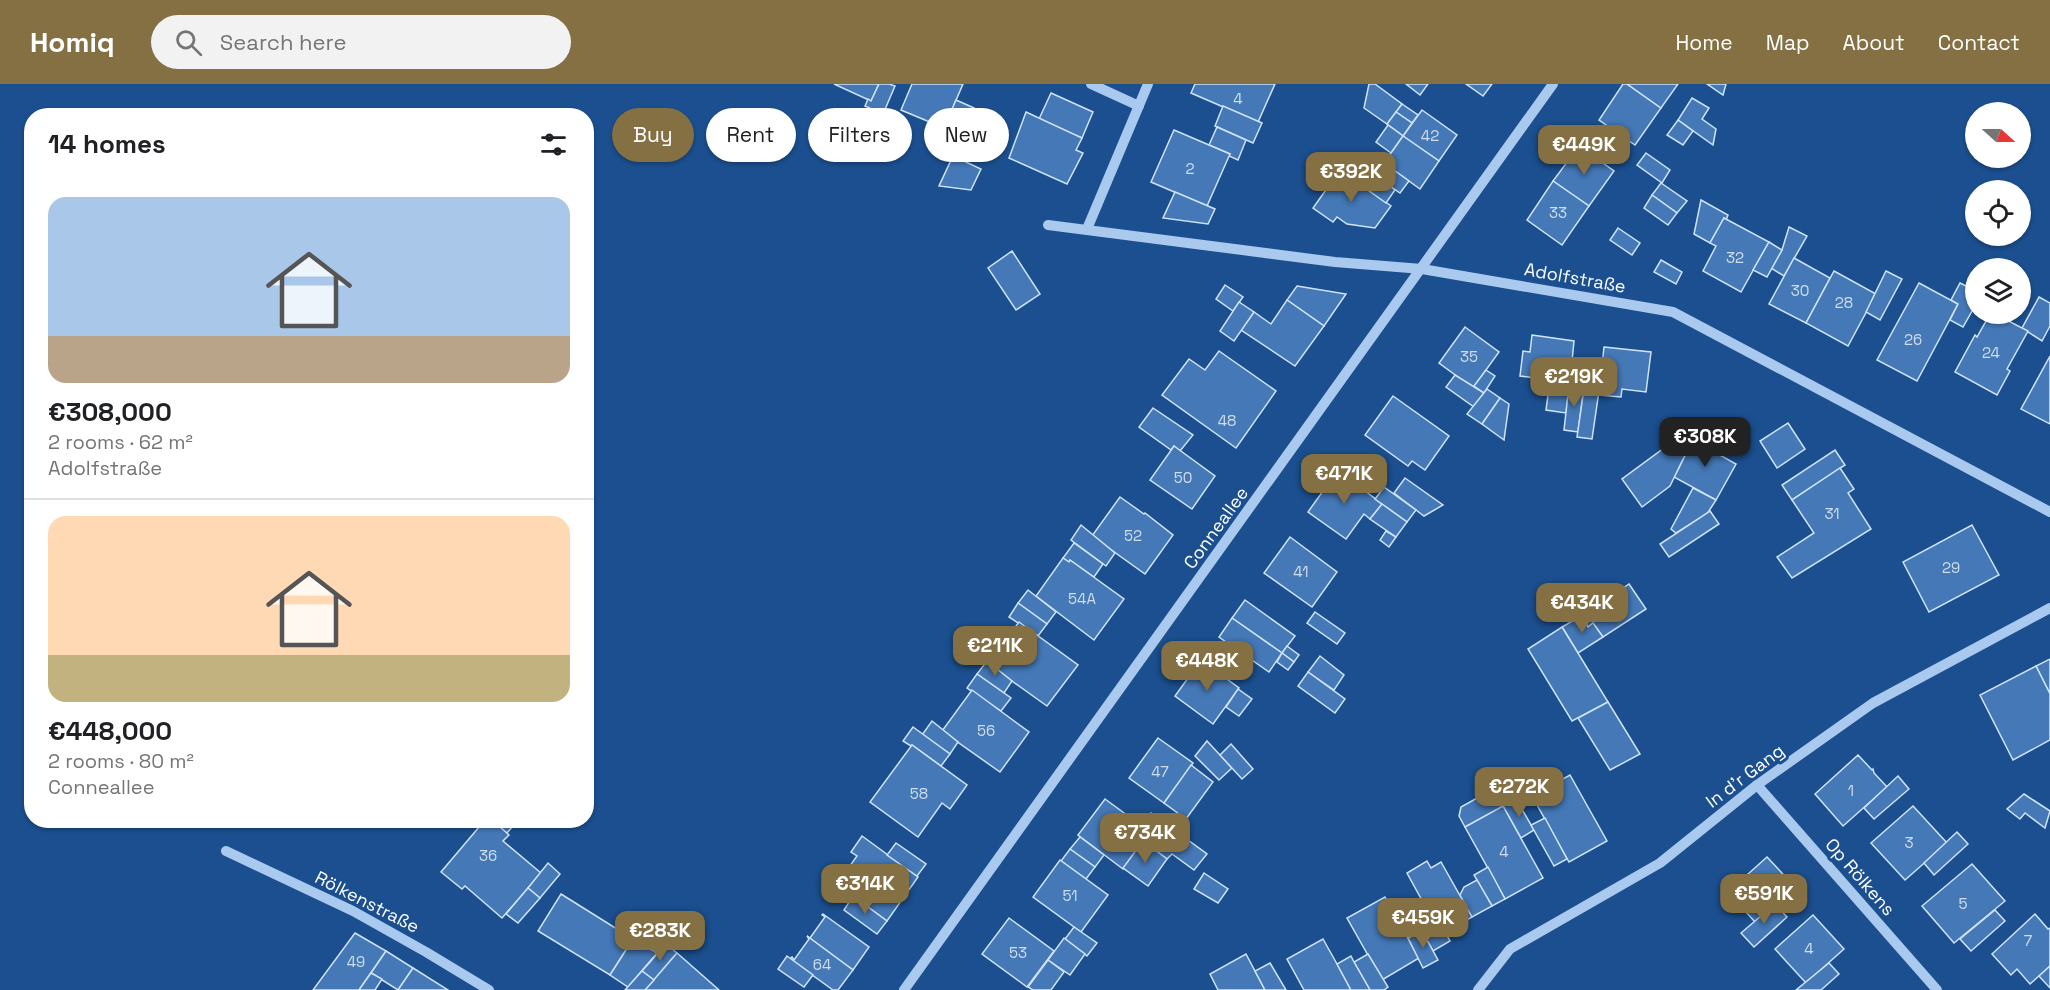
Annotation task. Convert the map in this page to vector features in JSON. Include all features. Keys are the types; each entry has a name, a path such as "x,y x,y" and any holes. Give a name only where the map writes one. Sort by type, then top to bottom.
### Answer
{"street":[{"path":"1091,84 1138,106"},
{"path":"1087,230 1149,84"},
{"name":"Conneallee","path":"904,990 1553,84"},
{"name":"Adolfstraße","path":"1048,225 1335,262 1422,269 1673,312 2050,512"},
{"name":"In d'r Gang","path":"1478,990 1510,949 1660,863 1757,785 1873,703 2050,608"},
{"name":"Op Rölkens","path":"1757,785 1937,990"},
{"name":"Rölkenstraße","path":"226,851 353,911 489,990"}],"building":[{"path":"834,84 879,84 871,101"},
{"path":"879,84 895,86 886,108 865,106 868,99 871,101"},
{"path":"912,84 963,84 953,108 924,108 924,120 912,115 912,108 902,108"},
{"path":"1195,84 1275,84 1258,122 1191,93"},
{"path":"1369,84 1375,84 1402,104 1387,124 1364,108"},
{"path":"1406,84 1428,84 1420,95"},
{"path":"1466,84 1492,84 1483,96"},
{"path":"1623,84 1627,84 1661,108 1635,145 1599,120"},
{"path":"1627,84 1678,84 1661,108"},
{"path":"1707,84 1726,84 1723,95"},
{"path":"1051,93 1093,112 1082,138 1039,119"},
{"path":"1692,98 1709,108 1702,119 1716,129 1713,145 1678,120"},
{"path":"956,100 974,108 953,108"},
{"path":"1402,104 1418,115 1412,123 1396,112"},
{"path":"1223,106 1262,123 1253,143 1215,126"},
{"path":"1422,110 1457,135 1439,161 1403,136"},
{"path":"1026,112 1082,138 1076,150 1083,153 1067,184 1009,158"},
{"path":"1396,112 1412,123 1403,136 1387,124"},
{"path":"1678,120 1693,131 1683,145 1667,135"},
{"path":"1388,125 1403,136 1391,153 1376,142"},
{"path":"1217,127 1246,140 1238,160 1209,145"},
{"path":"1174,130 1230,154 1207,206 1151,182"},
{"path":"1403,136 1439,161 1420,189 1384,163"},
{"path":"1579,146 1614,171 1589,206 1553,181"},
{"path":"1646,153 1670,170 1662,183 1637,165"},
{"path":"950,162 966,162 981,169 971,190 939,186"},
{"path":"1384,163 1409,181 1400,193 1375,176"},
{"path":"1340,170 1391,206 1375,228 1347,224 1337,217 1333,222 1313,208"},
{"path":"1371,172 1395,190 1386,203 1361,185"},
{"path":"1553,181 1589,206 1562,245 1527,220"},
{"path":"1661,183 1687,201 1677,213 1652,195"},
{"path":"1175,192 1215,209 1208,224 1163,218"},
{"path":"1652,195 1677,213 1668,225 1644,208"},
{"path":"1701,200 1728,215 1710,243 1694,234"},
{"path":"1724,218 1769,242 1741,292 1703,271 1716,246 1710,243"},
{"path":"1789,227 1807,236 1784,276 1771,268 1782,250"},
{"path":"1618,228 1640,243 1632,255 1610,240"},
{"path":"1769,242 1782,250 1767,277 1753,270"},
{"path":"1012,251 1040,294 1016,310 988,268"},
{"path":"1794,258 1830,278 1806,323 1769,304"},
{"path":"1661,260 1682,272 1676,284 1654,272"},
{"path":"1834,271 1876,294 1848,346 1806,323"},
{"path":"1886,271 1902,279 1880,320 1866,312"},
{"path":"1919,283 1958,304 1917,381 1877,360"},
{"path":"1960,283 1965,286 1965,323 1963,327 1950,320 1958,304 1951,300"},
{"path":"1225,285 1243,297 1233,311 1216,299"},
{"path":"1297,286 1346,294 1324,326 1287,300"},
{"path":"2039,297 2050,303 2050,326 2042,341 2022,328 2024,324 2031,324 2031,312"},
{"path":"1287,300 1324,326 1295,366 1241,330 1254,312 1271,324"},
{"path":"1239,302 1254,312 1234,341 1220,331"},
{"path":"1984,324 2014,324 2028,331 2007,369 2010,371 1997,395 1955,372 1975,335 1977,337"},
{"path":"1465,327 1499,352 1473,388 1439,363"},
{"path":"1532,335 1574,341 1570,382 1520,376 1523,351 1530,352"},
{"path":"1604,347 1651,352 1646,392 1622,389 1621,397 1599,395"},
{"path":"1219,351 1276,391 1236,448 1162,395 1189,359 1205,370"},
{"path":"2050,356 2050,424 2021,409"},
{"path":"1486,370 1495,376 1484,393 1474,386"},
{"path":"1455,375 1484,393 1474,407 1446,387"},
{"path":"1550,380 1570,382 1566,413 1546,410"},
{"path":"1569,385 1584,386 1578,432 1564,430"},
{"path":"1487,389 1500,398 1482,424 1467,414"},
{"path":"1584,389 1599,391 1592,439 1577,437"},
{"path":"1393,396 1449,436 1425,470 1412,461 1408,466 1365,435"},
{"path":"1500,398 1509,404 1504,440 1482,424"},
{"path":"1153,408 1193,435 1180,451 1174,446 1171,450 1139,427"},
{"path":"1788,423 1805,449 1777,468 1760,441"},
{"path":"1696,435 1719,448 1716,453 1736,464 1716,500 1674,477"},
{"path":"1671,443 1687,451 1670,486 1642,507 1622,479"},
{"path":"1174,446 1215,476 1192,509 1150,480"},
{"path":"1835,450 1845,465 1792,500 1782,485"},
{"path":"1840,468 1854,489 1848,493 1871,529 1792,578 1777,557 1814,533 1792,500"},
{"path":"1338,470 1382,504 1370,519 1364,514 1346,539 1308,512"},
{"path":"1405,478 1443,505 1424,516 1394,493"},
{"path":"1384,487 1416,510 1407,522 1375,499"},
{"path":"1693,488 1716,500 1707,514 1676,533 1671,529"},
{"path":"1120,497 1173,535 1145,574 1092,536"},
{"path":"1382,504 1407,522 1396,537 1370,519"},
{"path":"1710,511 1719,524 1669,557 1660,544"},
{"path":"1081,525 1115,553 1106,566 1071,540"},
{"path":"1972,525 1999,575 1929,612 1903,562"},
{"path":"1386,531 1396,537 1389,547 1380,540"},
{"path":"1290,537 1337,572 1312,607 1264,573"},
{"path":"1074,543 1103,564 1094,577 1070,560 1069,562 1063,558"},
{"path":"1063,558 1069,562 1070,560 1124,599 1094,640 1036,596"},
{"path":"1629,584 1646,609 1603,637 1593,623 1588,627 1581,616"},
{"path":"1028,590 1056,612 1047,624 1018,603"},
{"path":"1245,600 1295,636 1282,653 1232,618"},
{"path":"1018,603 1047,624 1038,636 1009,617"},
{"path":"1315,612 1345,633 1337,644 1307,623"},
{"path":"1581,616 1588,627 1593,623 1603,637 1578,653 1562,627"},
{"path":"1232,618 1282,653 1269,672 1219,637"},
{"path":"1019,622 1078,665 1047,706 988,664"},
{"path":"1562,627 1608,702 1572,721 1528,649"},
{"path":"1287,646 1299,655 1294,662 1282,653"},
{"path":"1282,653 1294,662 1288,670 1277,662"},
{"path":"1320,656 1344,675 1334,690 1308,672"},
{"path":"2050,659 2050,694 2036,666"},
{"path":"1201,660 1239,688 1213,724 1175,696"},
{"path":"987,661 1012,681 1004,693 977,674"},
{"path":"2036,666 2050,694 2050,740 2013,760 1980,695"},
{"path":"1308,672 1345,699 1335,713 1298,686"},
{"path":"977,674 1011,698 1001,711 967,688"},
{"path":"1238,689 1252,699 1239,716 1226,707"},
{"path":"972,690 1029,732 1000,772 942,731"},
{"path":"1608,702 1640,754 1610,770 1578,718"},
{"path":"932,721 958,742 950,754 922,735"},
{"path":"913,727 950,754 941,766 903,741"},
{"path":"1158,738 1193,763 1164,803 1129,778"},
{"path":"1207,741 1232,768 1219,780 1195,756"},
{"path":"1231,744 1253,769 1242,779 1220,755"},
{"path":"912,745 967,785 950,809 942,803 918,837 870,802"},
{"path":"1858,755 1887,787 1843,826 1815,794"},
{"path":"1191,765 1213,782 1186,819 1164,803"},
{"path":"1570,775 1607,841 1569,862 1532,796"},
{"path":"1898,776 1909,789 1874,819 1864,808"},
{"path":"1486,793 1495,796 1502,807 1465,827 1459,816 1461,807"},
{"path":"2024,794 2050,811 2045,828 2025,813 2020,819 2007,809"},
{"path":"1105,799 1150,832 1123,869 1078,835"},
{"path":"1516,799 1534,830 1521,838 1503,806"},
{"path":"1503,806 1543,878 1505,899 1465,827"},
{"path":"1913,806 1947,843 1905,880 1871,843"},
{"path":"1151,813 1207,854 1194,870 1172,854 1167,859 1143,841 1150,832 1141,825"},
{"path":"1545,818 1567,859 1554,866 1531,825"},
{"path":"478,828 501,828 509,835 503,841 541,873 502,918 465,886 462,889 441,872"},
{"path":"501,828 511,828 507,833"},
{"path":"1957,832 1968,844 1934,875 1924,863"},
{"path":"862,836 918,877 887,921 854,897 859,890 842,877 857,856 851,852"},
{"path":"1080,837 1104,855 1095,867 1070,849"},
{"path":"1143,841 1167,859 1148,886 1123,868"},
{"path":"896,843 926,864 917,876 887,855"},
{"path":"1070,849 1095,867 1086,879 1061,861"},
{"path":"1767,857 1795,887 1755,922 1728,892"},
{"path":"1060,860 1108,895 1081,932 1033,897"},
{"path":"1427,861 1431,868 1441,862 1472,917 1441,935 1407,873"},
{"path":"548,863 560,874 540,898 528,888"},
{"path":"1972,864 2005,901 1954,943 1922,906"},
{"path":"1488,867 1505,899 1492,906 1474,875"},
{"path":"1204,873 1228,889 1218,903 1194,889"},
{"path":"1477,880 1492,906 1472,917 1460,895 1464,887"},
{"path":"528,888 540,898 518,923 506,914"},
{"path":"561,894 633,939 610,975 538,931"},
{"path":"853,896 887,921 877,934 844,910"},
{"path":"1385,897 1419,958 1382,980 1347,918"},
{"path":"1424,904 1441,935 1445,932 1450,941 1433,951 1411,911"},
{"path":"1775,904 1787,917 1754,947 1741,933"},
{"path":"1995,910 2005,921 1971,951 1960,939"},
{"path":"823,914 869,947 853,970 807,936 810,938 825,917"},
{"path":"2035,914 2048,929 2050,928 2050,966 2030,984 2017,969 2011,975 1992,954"},
{"path":"1813,915 1844,949 1806,983 1775,949"},
{"path":"1009,918 1054,951 1027,987 982,954"},
{"path":"1074,927 1097,943 1087,956 1065,939"},
{"path":"1422,931 1438,960 1423,968 1408,938"},
{"path":"355,933 386,951 359,990 313,990"},
{"path":"807,936 853,970 838,990 833,990 790,959 792,957 794,960 809,939"},
{"path":"1064,938 1085,954 1070,975 1048,960"},
{"path":"633,939 657,953 628,987 610,975"},
{"path":"1323,939 1351,990 1304,990 1287,959"},
{"path":"666,944 677,953 654,980 642,971"},
{"path":"386,951 413,968 398,990 371,973"},
{"path":"677,953 719,990 645,990"},
{"path":"1246,954 1265,990 1218,990 1210,974"},
{"path":"1368,954 1388,987 1384,990 1370,990 1354,962"},
{"path":"787,956 813,975 804,987 778,969"},
{"path":"1351,956 1370,990 1351,990 1337,964"},
{"path":"1048,960 1064,972 1051,990 1033,990 1028,987"},
{"path":"1270,963 1286,990 1265,990 1255,971"},
{"path":"1829,963 1839,974 1821,990 1796,990"},
{"path":"2050,966 2050,988 2039,976"},
{"path":"413,968 448,990 398,990"},
{"path":"642,971 654,980 645,990 625,990"},
{"path":"371,973 382,979 375,990 359,990"}]}
